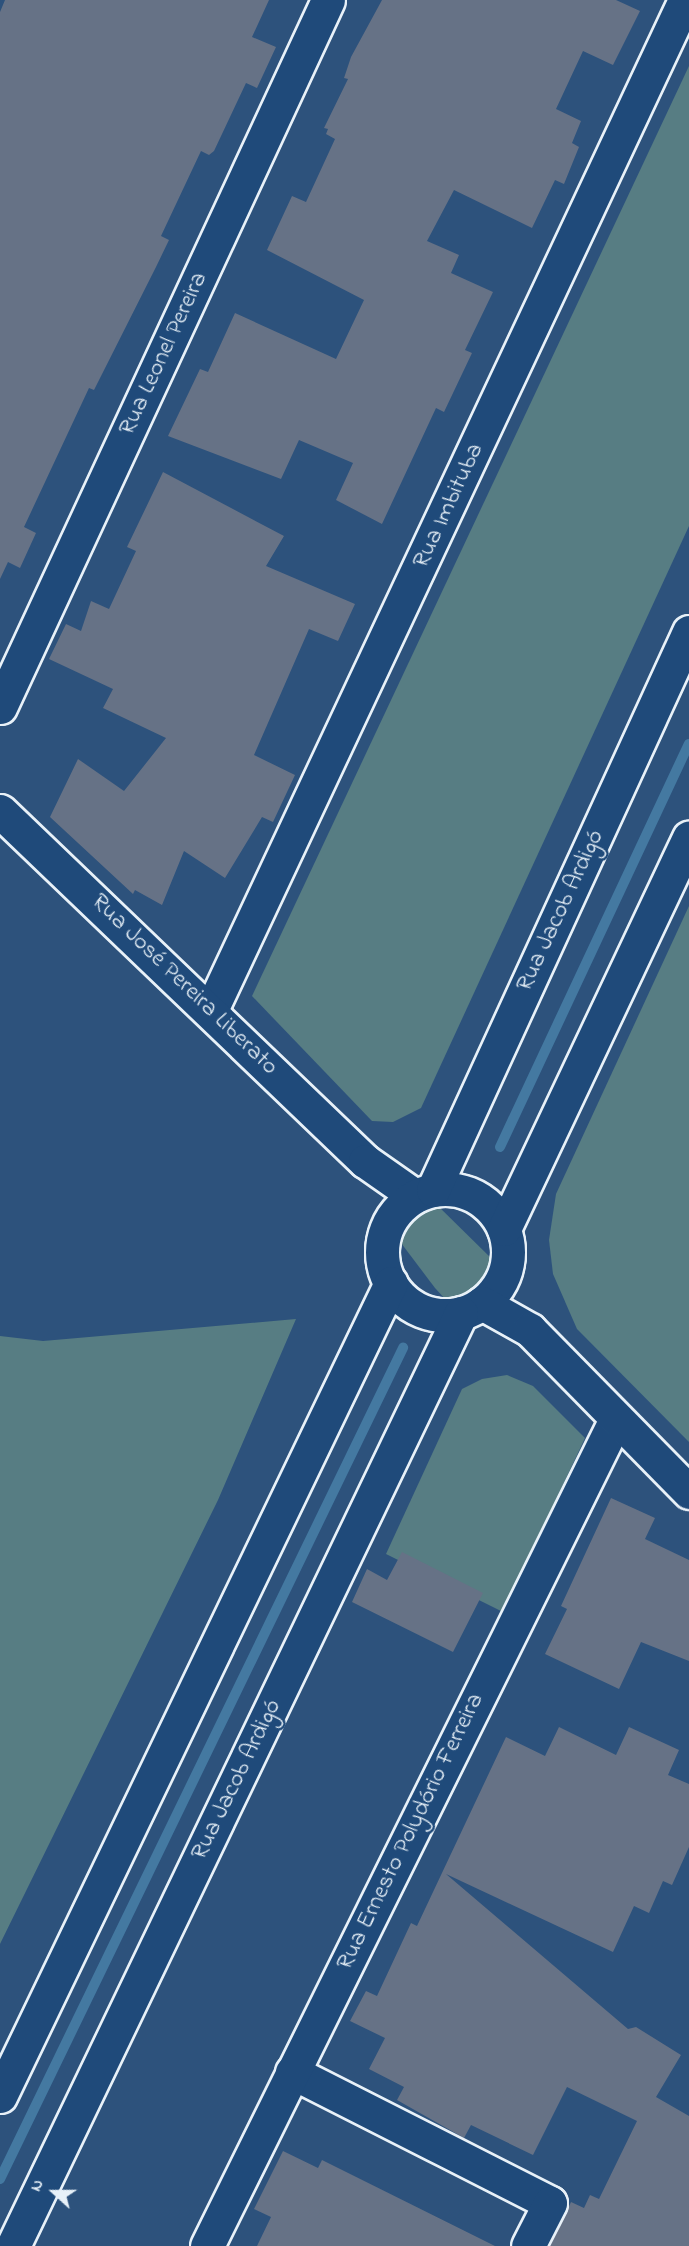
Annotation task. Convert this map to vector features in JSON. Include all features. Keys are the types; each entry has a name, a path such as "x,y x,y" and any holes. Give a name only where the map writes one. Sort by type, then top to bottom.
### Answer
{"main road":[{"name":"Rua Leonel Pereira","path":"0,707 328,0"},
{"name":"Rua Imbituba","path":"212,1010 685,0"},
{"name":"Rua Jacob Ardigó","path":"424,1193 689,632"},
{"name":"Rua José Pereira Liberato","path":"0,811 212,1010 365,1161 424,1193"},
{"path":"504,1229 689,838"},
{"name":"Rua José Pereira Liberato","path":"365,1161 387,1228"},
{"path":"468,1192 496,1214 504,1229 508,1246 507,1267 498,1287 472,1308 445,1315 421,1310 401,1297 391,1283 383,1246 387,1228 397,1212 424,1193 468,1192"},
{"path":"507,1267 530,1330 689,1492"},
{"path":"0,2096 391,1283"},
{"name":"Rua Jacob Ardigó","path":"13,2246 472,1308"},
{"path":"472,1308 530,1330"},
{"name":"Rua Ernesto Polydório Ferreira","path":"207,2246 616,1419"},
{"path":"292,2072 550,2203 528,2246"}],"green space":[{"path":"689,66 689,526 421,1108 393,1122 372,1121 252,996"},
{"path":"689,906 689,1442 577,1329 553,1274 549,1240 556,1194"},
{"path":"434,1202 494,1261 494,1272 479,1291 458,1304 447,1301 435,1288 395,1235 409,1210"},
{"path":"296,1319 218,1500 0,1944 0,1336 43,1341"},
{"path":"507,1375 533,1386 585,1438 503,1612 386,1554 462,1389 482,1379"}],"building":[{"path":"5,0 269,0 252,37 276,47 257,88 246,83 214,151 209,155 201,151 161,236 169,240 94,390 89,388 24,527 36,533 20,568 8,562 0,579 0,12"},
{"path":"382,0 616,0 640,11 613,65 583,51 556,109 581,121 572,143 579,147 564,184 555,180 532,228 454,190 427,241 459,255 451,273 493,292 465,350 472,353 444,412 436,408 382,524 336,500 353,463 299,440 281,479 168,436 200,369 208,372 235,313 336,359 364,300 267,250 292,196 306,202 335,139 326,134 328,129 324,128 348,79 344,78 351,57"},
{"path":"163,472 284,536 266,566 355,604 338,641 309,629 254,755 295,775 273,822 262,817 225,878 184,851 162,905 135,890 133,894 50,817 78,759 124,791 166,738 103,708 113,689 49,659 66,624 81,631 91,601 109,609 136,551 127,547"},
{"path":"611,1498 655,1518 645,1539 689,1560 689,1661 641,1642 619,1689 545,1654 567,1609 561,1606"},
{"path":"402,1552 483,1593 453,1652 352,1602 367,1569 387,1580"},
{"path":"559,1727 616,1755 629,1727 679,1750 668,1775 689,1784 689,1847 672,1885 663,1881 649,1913 634,1906 613,1952 446,1874 628,2029 636,2027 681,2055 656,2097 689,2116 689,2246 550,2246 571,2202 584,2208 590,2195 599,2199 637,2121 567,2087 533,2155 471,2125 464,2138 397,2100 404,2087 369,2069 385,2038 350,2021 366,1991 377,1996 411,1923 417,1926 506,1737 545,1756"},
{"path":"283,2151 318,2168 322,2160 495,2246 257,2246 271,2217 254,2209"}],"waterway":[{"path":"500,1147 689,744"},
{"path":"0,2179 403,1348"}]}
